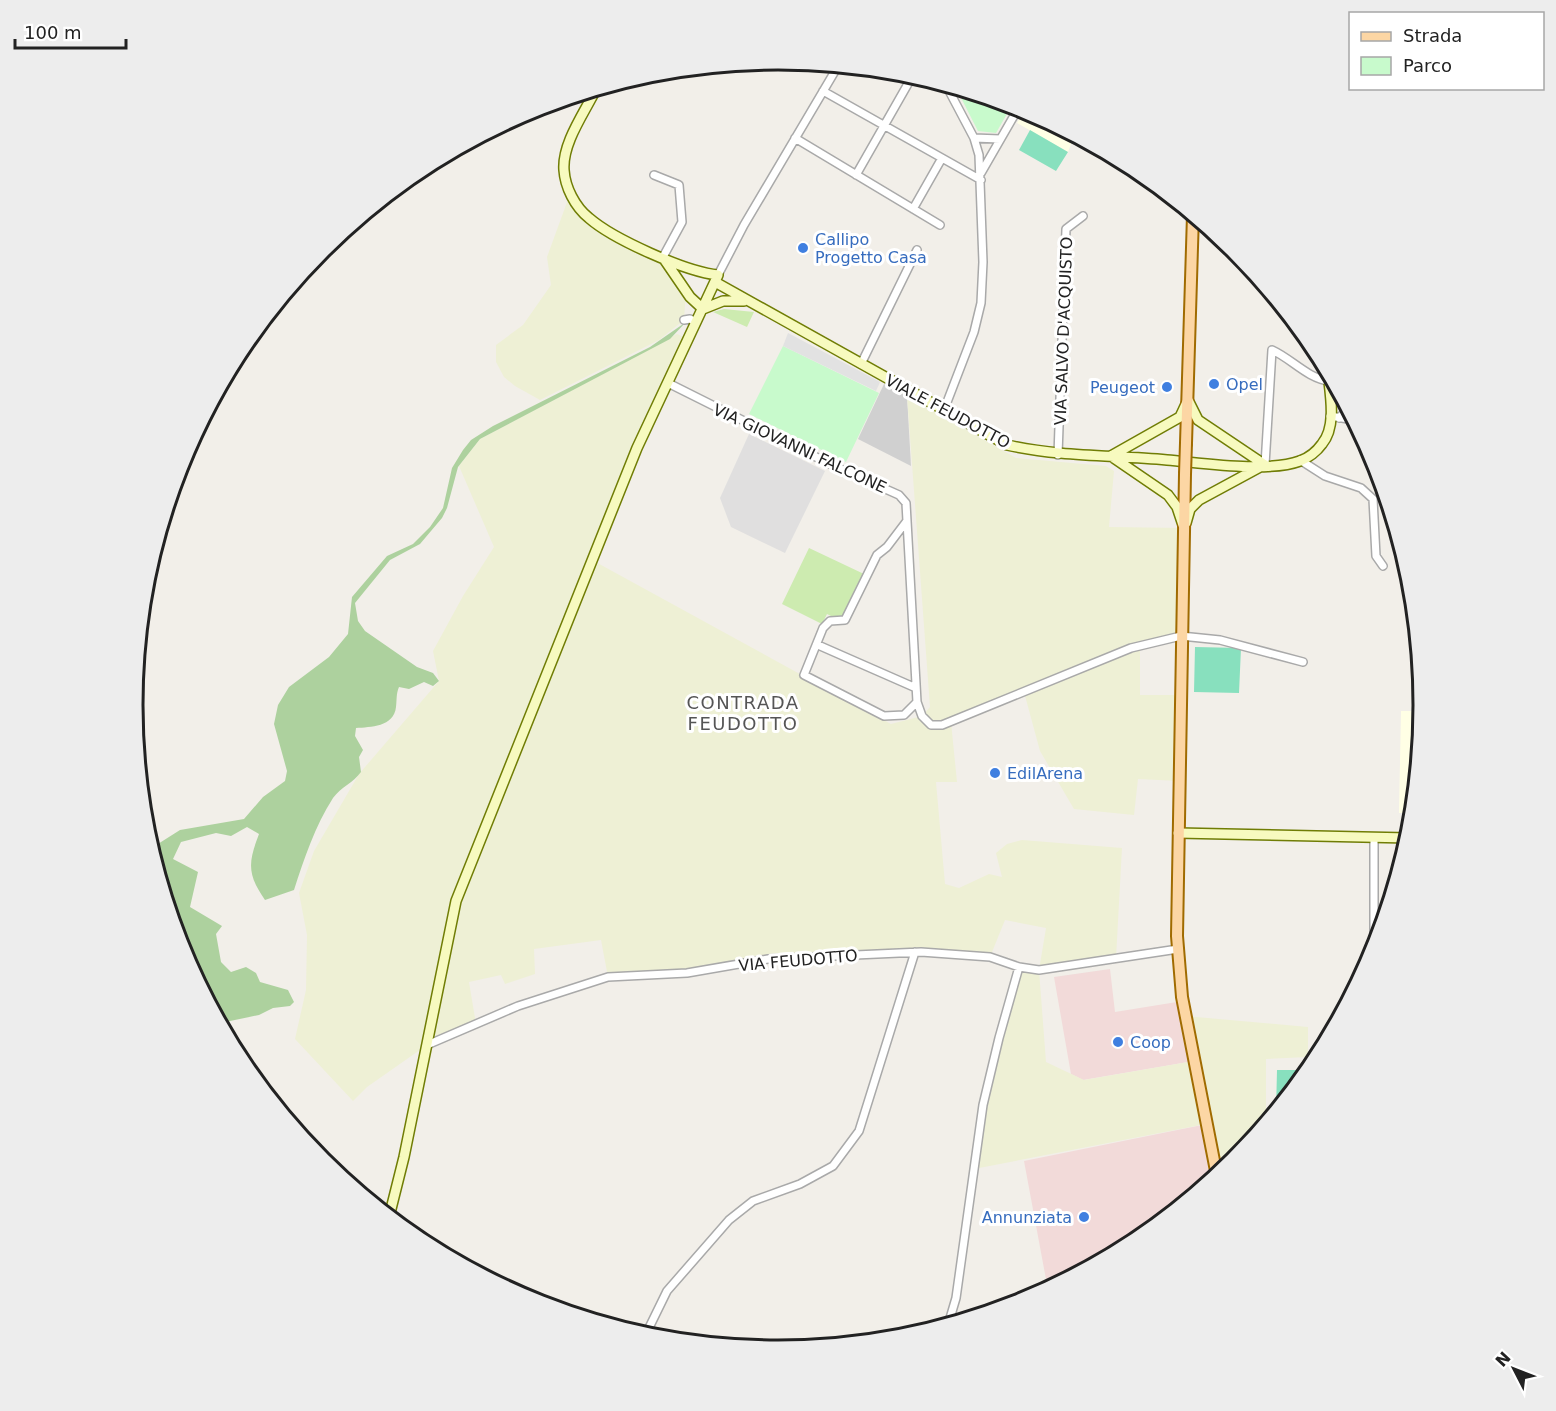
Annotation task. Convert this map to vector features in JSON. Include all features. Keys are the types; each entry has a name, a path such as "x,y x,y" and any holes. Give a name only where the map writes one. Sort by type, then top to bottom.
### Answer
{"main road":[{"path":"1193,225 1181,636 1178,949 1182,997 1215,1166"}],"street":[{"path":"391,1209 456,901 637,448 744,225 833,73"},
{"path":"856,175 908,84"},
{"path":"823,91 942,158 981,177"},
{"path":"944,410 974,332 981,303 984,262 981,177 974,138 951,95"},
{"path":"591,99 565,154 564,170 570,194 588,218 715,283"},
{"path":"981,177 1014,116"},
{"path":"795,138 940,225"},
{"path":"974,138 1000,139"},
{"path":"913,209 942,158"},
{"path":"654,175 679,185 682,222 663,257"},
{"name":"VIA SALVO D'ACQUISTO","path":"1058,455 1066,229 1083,216"},
{"path":"861,364 917,250"},
{"path":"663,257 688,293 703,309"},
{"path":"688,293 691,281 698,273"},
{"name":"VIALE FEUDOTTO","path":"715,283 1007,445 1058,455 1111,456 1202,464 1266,465"},
{"path":"703,309 723,301 743,299"},
{"path":"684,320 690,319 696,322"},
{"path":"1266,465 1272,350 1284,355 1317,379 1322,378"},
{"name":"VIA GIOVANNI FALCONE","path":"668,383 836,467 899,495 906,503 917,702"},
{"path":"1332,395 1335,417"},
{"path":"1184,528 1177,507 1168,495 1111,456 1180,417 1188,400"},
{"path":"1188,400 1198,420 1266,465"},
{"path":"1184,528 1191,508 1199,500 1266,465 1300,460 1324,443 1335,417 1342,413"},
{"path":"1335,417 1344,418"},
{"path":"1300,460 1325,476 1361,488 1373,499 1376,556 1383,566"},
{"path":"906,522 887,548 877,555 845,620 830,621 823,628 804,675 884,716 904,715 917,702 922,716 932,725 942,725 1131,648 1181,636 1220,640 1303,662"},
{"path":"818,645 916,688"},
{"path":"1178,833 1399,838"},
{"path":"1374,838 1374,924"},
{"name":"VIA FEUDOTTO","path":"427,1045 518,1006 608,976 687,974 768,959 915,952 990,957 1019,967 1039,970 1178,949"},
{"path":"649,1327 667,1290 729,1220 753,1201 801,1184 833,1166 859,1131 915,952"},
{"path":"951,1316 956,1298 983,1105 1019,967"}],"shaded area":[{"path":"1020,118 1071,143 1068,152 1017,123"},
{"path":"570,194 588,218 663,257 686,290 684,320 659,340 540,400 504,377 496,362 496,345 523,325 551,285 547,257"},
{"path":"788,333 880,382 876,391 783,346"},
{"path":"677,334 689,339 592,560 891,724 922,716 930,707 907,396 1016,458 1106,466 1114,471 1109,527 1184,528 1181,636 1140,646 1140,695 1180,695 1179,781 1138,779 1134,815 1074,809 1040,751 1024,692 951,722 957,782 936,782 945,884 959,888 989,874 1002,877 996,853 1007,844 1022,840 1122,848 1116,958 1039,970 1046,928 1005,920 990,957 915,952 768,959 687,973 608,977 601,940 534,949 535,974 505,984 501,975 469,982 476,1024 427,1045 367,1087 353,1101 295,1039 306,990 307,935 299,893 314,851 359,774 439,681 433,651 463,596 494,547 459,466 480,439"},
{"path":"884,384 907,396 911,466 858,439"},
{"path":"749,434 825,471 785,553 731,527 720,498"},
{"path":"1401,711 1413,711 1408,788 1404,813 1399,813"},
{"path":"1019,967 1039,970 1046,1062 1084,1080 1194,1061 1185,1016 1308,1027 1308,1055 1307,1057 1266,1059 1266,1111 1215,1166 1206,1124 974,1169 983,1105"},
{"path":"1110,969 1115,1012 1183,1001 1194,1061 1083,1080 1071,1074 1054,977"},
{"path":"1207,1124 1215,1166 1165,1209 1131,1233 1096,1255 1046,1281 1024,1161"}],"green space":[{"path":"961,98 1007,114 996,133 978,131"},
{"path":"1030,130 1068,152 1056,171 1019,150"},
{"path":"724,309 754,312 747,327 713,312"},
{"path":"686,322 670,339 480,439 458,467 442,518 420,544 390,560 355,603 358,621 365,631 417,667 433,673 439,681 433,686 424,682 409,689 399,687 396,707 391,719 380,725 356,728 355,736 363,750 359,757 361,772 333,798 310,843 294,890 265,900 255,883 251,868 259,834 247,827 231,836 216,833 181,842 173,859 198,872 190,907 222,926 216,934 221,962 231,972 246,967 256,973 260,982 288,990 294,1002 290,1006 273,1008 259,1015 227,1022 191,949 177,910 159,844 180,830 244,819 263,797 285,781 287,771 274,724 278,705 289,687 329,657 348,634 352,597 387,556 413,544 430,527 443,508 452,468 471,440 493,426 650,347"},
{"path":"783,346 879,393 846,462 749,414"},
{"path":"809,548 864,574 842,617 835,618 827,614 822,624 782,604"},
{"path":"1195,647 1241,648 1239,693 1194,692"},
{"path":"1277,1070 1298,1070 1282,1092 1276,1099"}],"place":[{"name":"Callipo Progetto Casa","path":"803,248"},
{"name":"Opel","path":"1214,384"},
{"name":"Peugeot","path":"1167,387"},
{"name":"EdilArena","path":"995,773"},
{"name":"Coop","path":"1118,1042"},
{"name":"Annunziata","path":"1084,1217"}],"district":[{"name":"CONTRADA FEUDOTTO","path":"743,713"}]}
